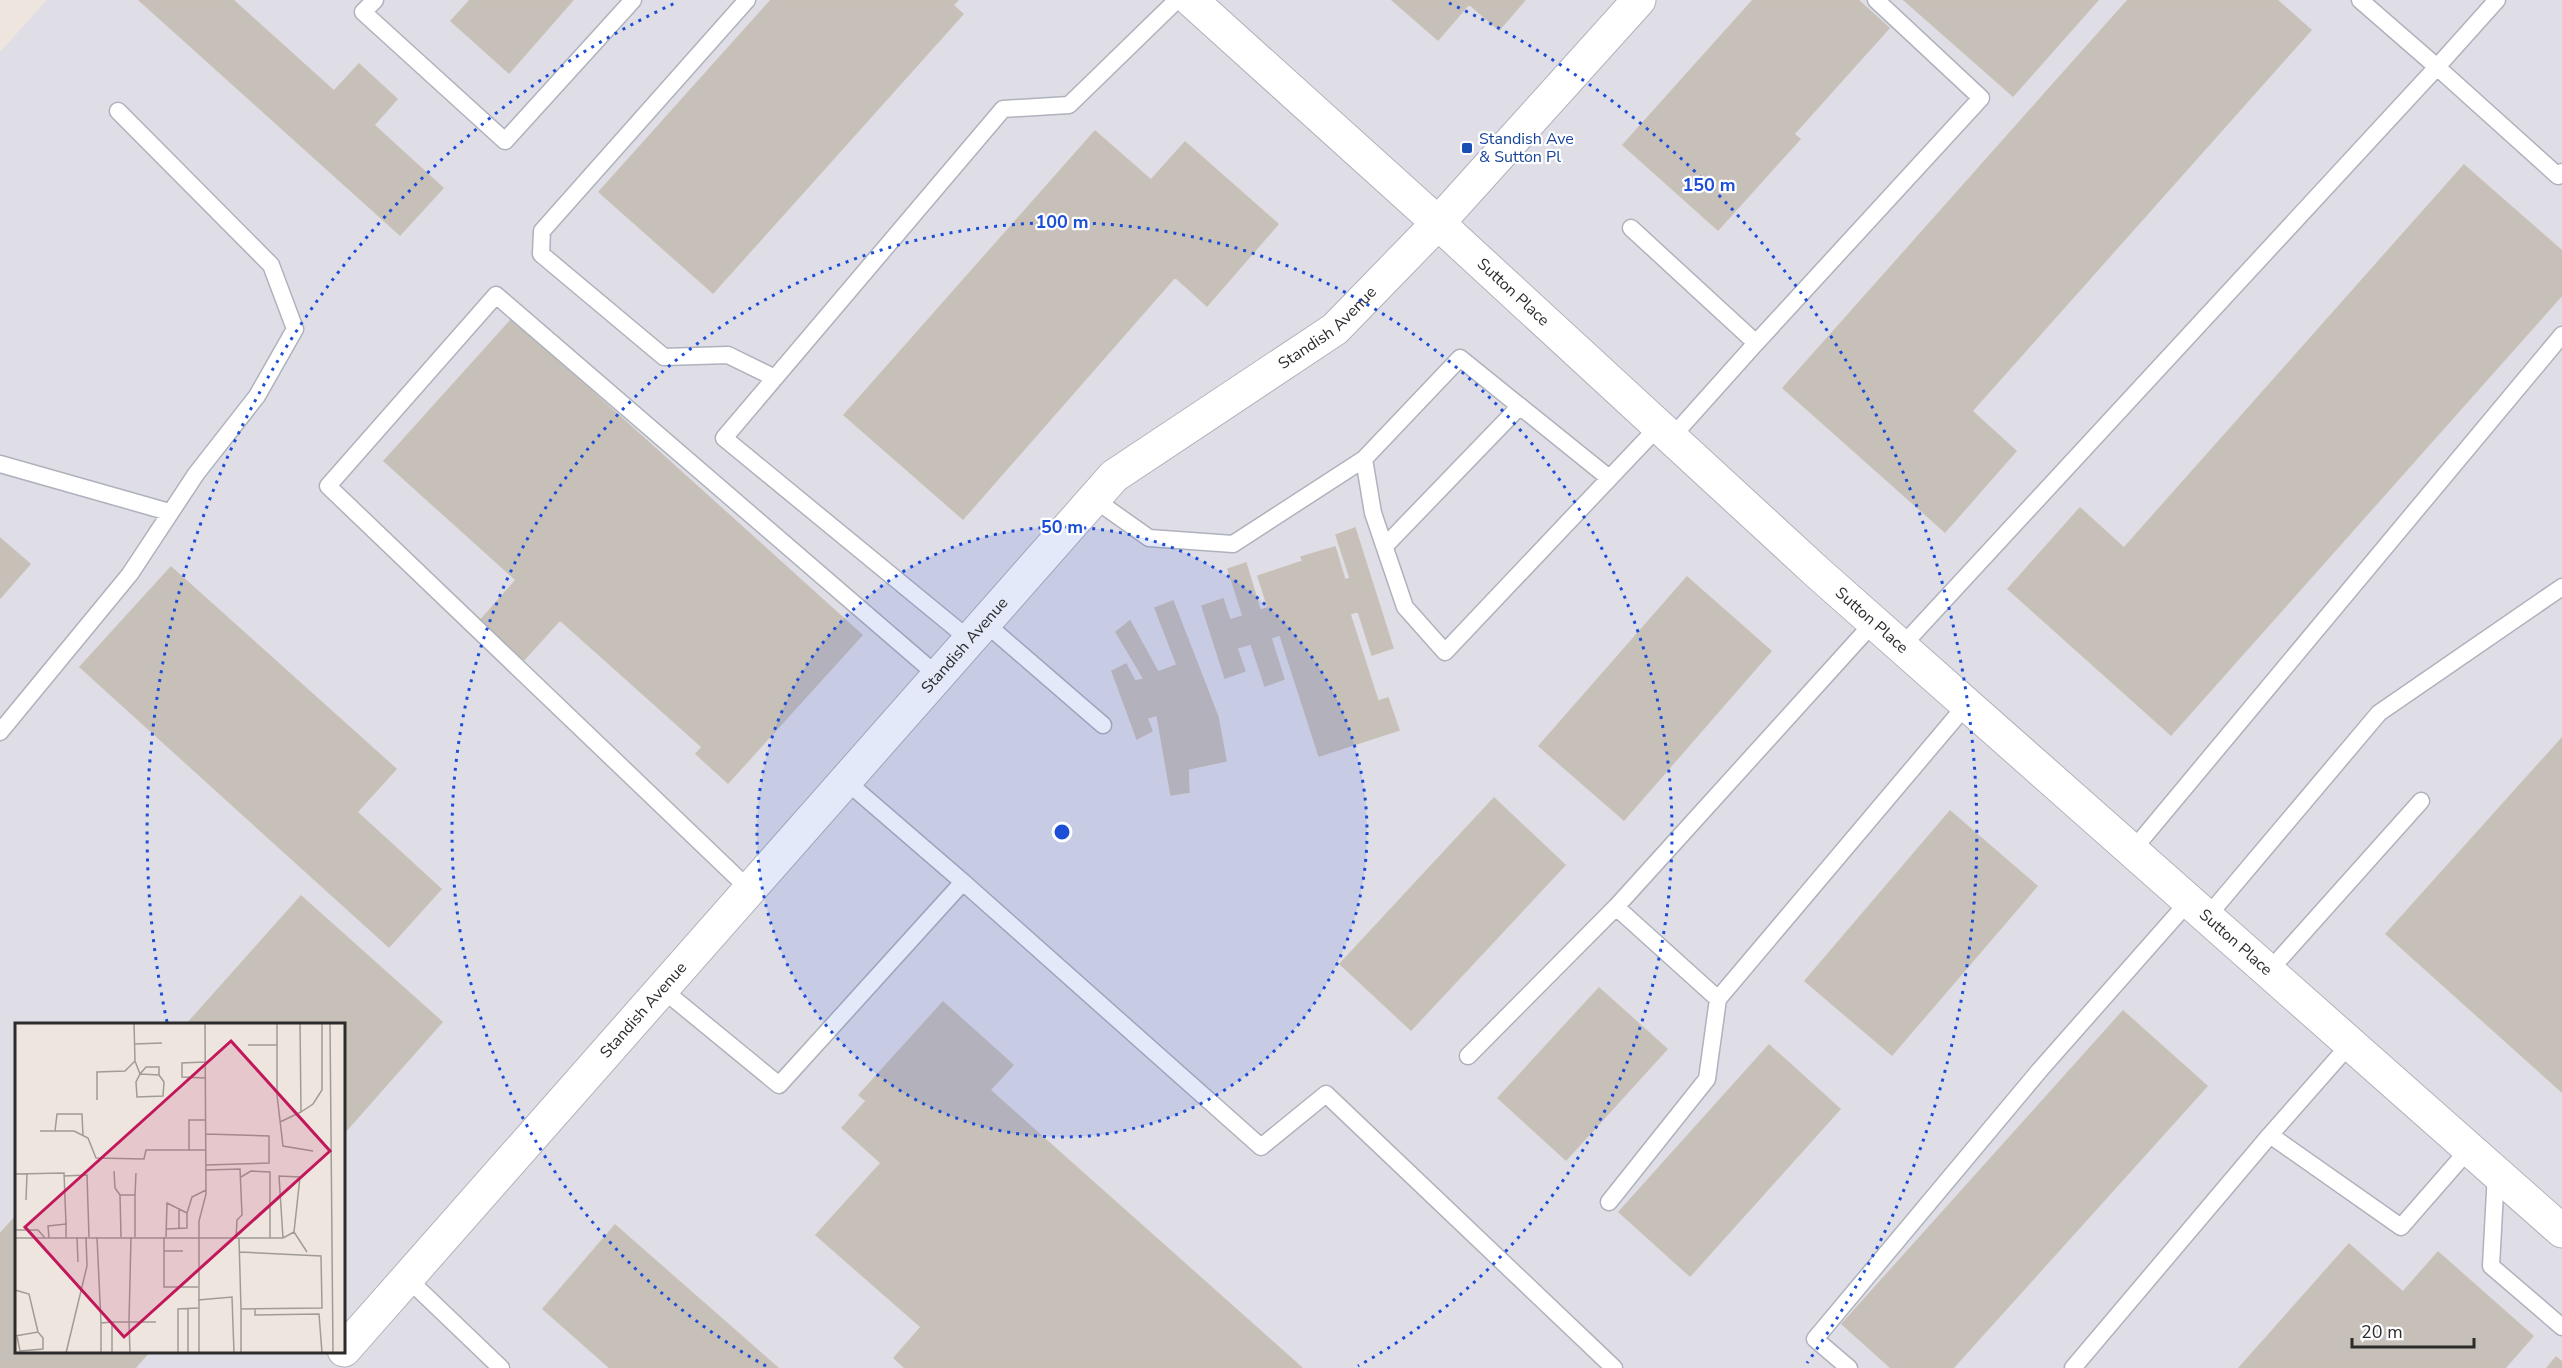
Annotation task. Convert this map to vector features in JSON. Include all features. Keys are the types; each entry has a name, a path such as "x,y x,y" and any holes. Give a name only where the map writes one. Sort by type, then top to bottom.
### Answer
{"street":[{"name":"Sutton Place","path":"1191,0 1901,647 2562,1232"},
{"name":"Standish Avenue","path":"345,1349 1114,476 1335,329 1438,223 1639,0"},
{"name":"Standish Avenue","path":"327,1368 341,1353"}],"lane":[{"path":"375,0 363,12 505,141 633,0"},
{"path":"747,0 542,231 541,254 664,357 728,355 775,378"},
{"path":"1103,725 977,632 724,438 1003,109 1069,105 1177,0"},
{"path":"1365,459 1373,513 1406,607 1445,652 1609,478 1665,432 1756,344 1981,98 1876,0"},
{"path":"2361,0 2561,176"},
{"path":"1901,647 2497,0"},
{"path":"0,732 130,574 169,512 257,396 295,329 271,265 118,111"},
{"path":"1631,228 1756,344"},
{"path":"750,890 328,486 496,295 938,676"},
{"path":"2132,850 2562,335"},
{"path":"1094,499 1149,538 1233,544 1365,459 1460,358 1609,478"},
{"path":"1385,546 1520,406"},
{"path":"0,464 169,512"},
{"path":"1849,1368 1815,1339 2039,1071 2198,909 2379,713 2562,587"},
{"path":"1468,1056 1616,907 1874,622"},
{"path":"1609,1202 1707,1079 1718,999 1967,704"},
{"path":"846,781 1261,1147 1326,1094 1614,1368"},
{"path":"2269,971 2421,801"},
{"path":"662,989 779,1085 963,882"},
{"path":"1616,907 1718,999"},
{"path":"2073,1368 2350,1044"},
{"path":"2270,1135 2401,1227 2469,1149"},
{"path":"2496,1173 2491,1266 2562,1328"},
{"path":"407,1278 501,1368"}],"shaded area":[{"path":"47,0 2562,0 2562,1368 0,1368 0,52"}],"building":[{"path":"139,0 233,0 334,91 359,64 397,99 374,125 443,188 400,235"},
{"path":"470,0 573,0 509,73 451,21"},
{"path":"771,0 958,0 953,5 963,14 713,293 599,192"},
{"path":"1392,0 1525,0 1499,30 1469,4 1438,40"},
{"path":"1753,0 1858,0 1889,28 1794,134 1800,139 1718,230 1623,145"},
{"path":"1904,0 2098,0 2013,96"},
{"path":"2128,0 2277,0 2311,30 1972,411 2016,451 1945,532 1783,388"},
{"path":"1095,131 1151,180 1185,142 1278,224 1207,306 1175,277 963,519 844,415"},
{"path":"2464,165 2562,251 2562,295 2171,735 2008,589 2080,508 2124,548"},
{"path":"512,319 862,635 728,783 696,754 702,747 560,620 522,662 478,623 516,580 384,461"},
{"path":"1355,528 1393,648 1372,655 1358,611 1350,614 1378,701 1388,698 1399,730 1319,756 1280,635 1271,638 1284,679 1265,686 1251,644 1237,648 1245,671 1225,678 1202,606 1223,599 1230,620 1243,616 1228,569 1246,563 1260,610 1268,608 1258,576 1303,561 1301,557 1335,547 1345,580 1350,578 1336,535"},
{"path":"0,538 30,564 0,598"},
{"path":"171,567 396,769 357,812 441,889 389,947 80,667"},
{"path":"1687,577 1771,651 1624,820 1539,746"},
{"path":"1173,601 1218,717 1226,761 1188,769 1189,792 1171,795 1157,715 1147,718 1152,731 1137,739 1112,671 1126,664 1135,681 1144,679 1116,632 1130,621 1158,672 1177,665 1155,608"},
{"path":"2562,738 2562,1092 2386,934"},
{"path":"1494,798 1565,865 1411,1030 1340,964"},
{"path":"1950,811 2037,886 1892,1055 1805,981"},
{"path":"301,896 442,1022 345,1132 345,1023 188,1023"},
{"path":"1599,988 1667,1049 1566,1160 1498,1098"},
{"path":"943,1002 1013,1065 990,1090 1302,1368 905,1368 894,1358 921,1327 816,1235 881,1163 842,1128 866,1101 859,1095"},
{"path":"2123,1011 2207,1086 1953,1368 1891,1368 1842,1324"},
{"path":"1769,1045 1840,1109 1690,1276 1619,1212"},
{"path":"15,1217 15,1353 148,1353 135,1368 0,1368 0,1234"},
{"path":"615,1225 778,1368 610,1368 543,1309"},
{"path":"2349,1244 2403,1292 2438,1252 2533,1336 2505,1368 2239,1368"},
{"path":"2556,1357 2562,1362 2562,1368 2547,1368"}],"place":[{"name":"Standish Ave & Sutton Pl","path":"1467,148"}]}
